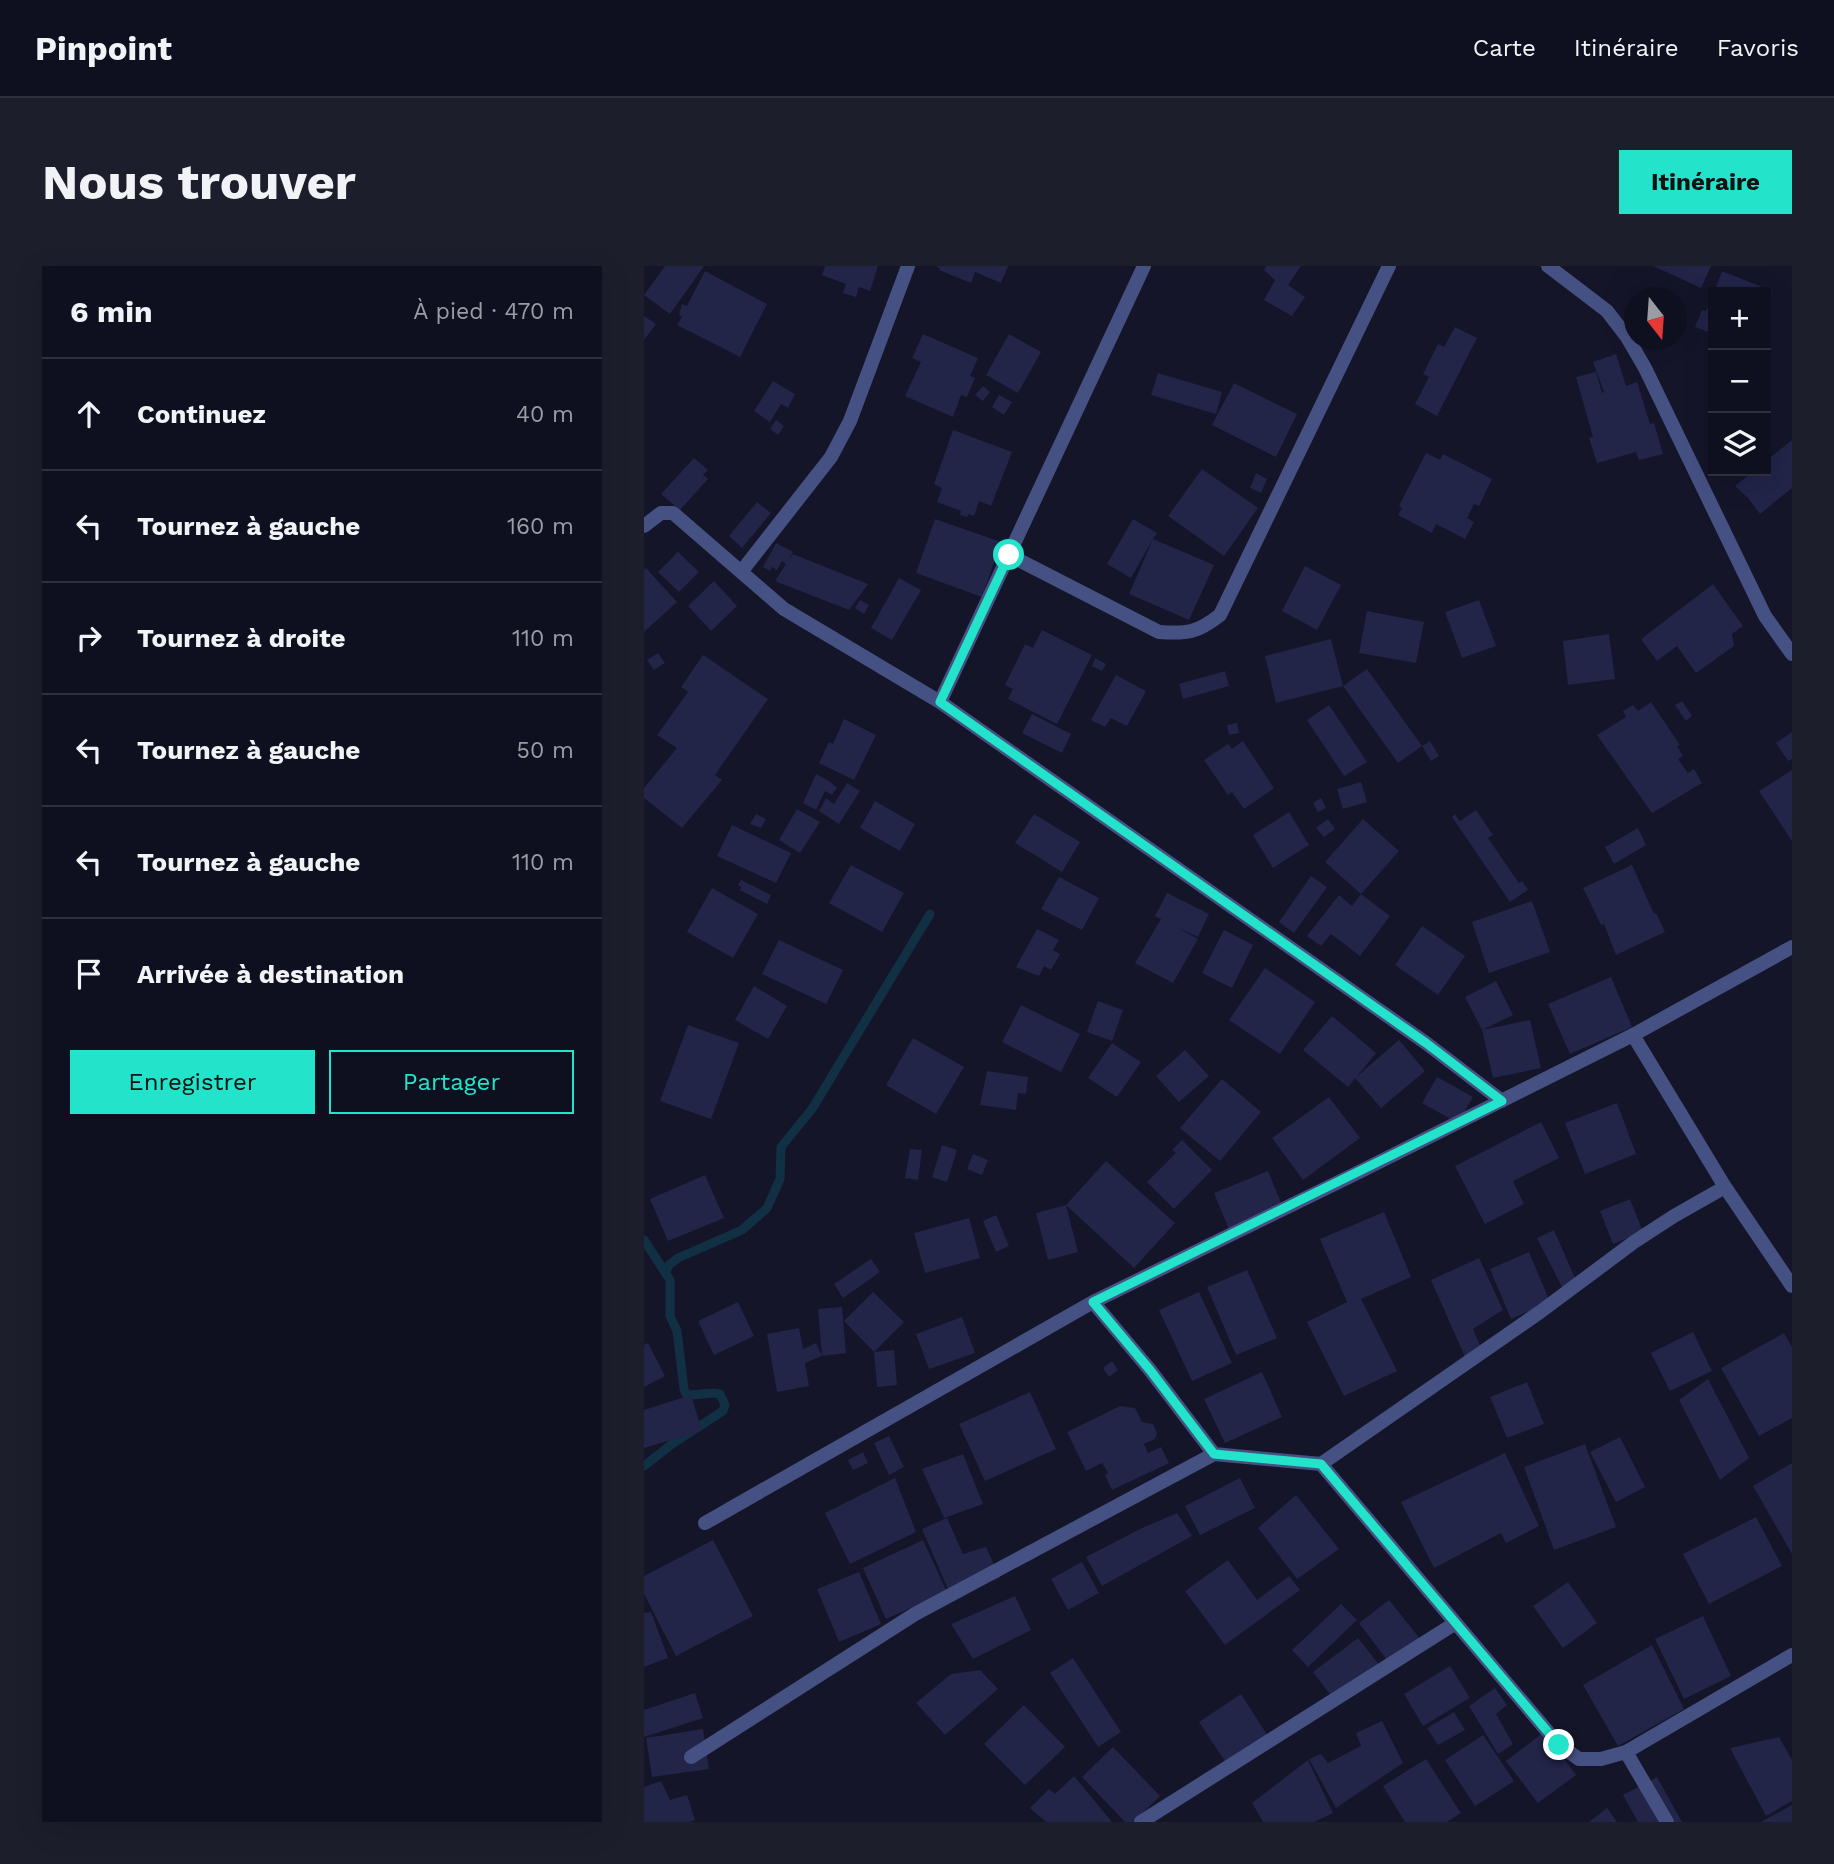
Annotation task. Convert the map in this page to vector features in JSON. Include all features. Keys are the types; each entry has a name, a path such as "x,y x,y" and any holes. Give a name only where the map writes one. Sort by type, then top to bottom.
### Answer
{"street":[{"path":"741,572 831,457 850,421 908,266"},
{"path":"940,702 1144,266"},
{"path":"1009,555 1159,632 1186,634 1204,628 1220,615 1389,266"},
{"path":"1548,266 1607,312 1627,337 1645,368 1765,616 1792,654"},
{"path":"644,526 661,513 673,513 784,609 940,702 1426,1043 1502,1101"},
{"path":"705,1523 1093,1302 1633,1035 1792,947"},
{"path":"1633,1035 1725,1187 1792,1286"},
{"path":"691,1756 925,1609 1214,1454 1321,1464 1540,1312 1634,1242 1725,1187"},
{"path":"1093,1302 1150,1370 1214,1454"},
{"path":"1321,1464 1559,1745 1579,1759 1601,1759 1626,1752 1792,1655"},
{"path":"1141,1822 1454,1624"},
{"path":"1626,1752 1667,1822"}],"building":[{"path":"665,266 704,266 670,314 644,295"},
{"path":"825,266 878,266 870,291 859,287 856,297 843,293 846,284 822,275"},
{"path":"935,266 1008,266 1001,283 975,272 971,283"},
{"path":"1266,266 1301,266 1288,285 1305,297 1292,316 1264,300 1275,280 1264,270"},
{"path":"1653,266 1711,266 1701,288"},
{"path":"705,271 767,304 740,357 677,325 682,317 679,315 682,304 687,306"},
{"path":"1722,271 1762,287 1716,287"},
{"path":"1708,306 1708,332 1695,327 1702,310 1706,311"},
{"path":"644,316 656,324 644,340"},
{"path":"1455,327 1477,338 1437,416 1415,404 1429,377 1423,374 1438,344 1444,347"},
{"path":"923,334 978,358 970,376 975,378 967,397 961,395 953,417 905,396 921,362 912,358"},
{"path":"1009,334 1041,352 1018,393 986,375"},
{"path":"1616,354 1626,386 1637,382 1663,454 1639,460 1636,452 1597,463 1589,438 1593,437 1576,377 1596,372 1602,393 1604,392 1593,362"},
{"path":"1158,373 1222,392 1216,414 1151,395"},
{"path":"773,381 795,394 788,408 781,404 770,422 754,411"},
{"path":"1234,383 1297,414 1276,457 1212,425"},
{"path":"983,386 990,392 983,401 975,395"},
{"path":"999,395 1012,402 1004,415 992,407"},
{"path":"776,420 784,426 778,435 770,429"},
{"path":"953,430 1012,452 991,506 979,501 974,516 960,515 961,511 937,502 942,488 934,484"},
{"path":"1792,440 1792,488 1760,514 1735,486 1748,476 1771,476 1771,457"},
{"path":"1426,453 1440,460 1443,454 1492,479 1479,506 1474,504 1467,518 1474,522 1465,539 1436,524 1432,533 1398,515 1402,508 1399,506"},
{"path":"694,458 708,470 703,475 708,479 680,510 661,494"},
{"path":"1202,469 1258,508 1224,556 1168,516"},
{"path":"1256,473 1267,479 1261,493 1250,488"},
{"path":"757,502 771,513 742,548 729,536"},
{"path":"935,519 1001,542 982,597 916,573"},
{"path":"1133,519 1157,533 1131,578 1107,564"},
{"path":"1153,539 1214,565 1189,620 1129,594"},
{"path":"776,543 793,552 789,560 793,554 868,584 849,610 775,581 786,564 782,561 777,570 772,567 770,571 763,567"},
{"path":"678,552 699,572 679,592 658,572"},
{"path":"1305,566 1341,585 1317,630 1282,611"},
{"path":"646,568 677,602 644,632 644,570"},
{"path":"899,578 921,590 892,640 871,628"},
{"path":"714,581 737,606 711,631 688,606"},
{"path":"1713,584 1743,626 1732,634 1734,646 1696,673 1677,646 1657,661 1641,639"},
{"path":"860,600 869,605 864,614 855,608"},
{"path":"1479,600 1496,646 1462,658 1445,612"},
{"path":"1367,611 1424,622 1416,663 1359,653"},
{"path":"1042,630 1092,655 1057,724 1008,699 1013,689 1005,685 1025,644 1033,648"},
{"path":"1609,634 1615,679 1568,685 1563,641"},
{"path":"1331,639 1343,686 1276,703 1265,656"},
{"path":"658,653 665,663 654,670 647,660"},
{"path":"703,655 768,699 715,775 722,780 682,828 644,798 644,788 677,748 657,735 688,692 681,687"},
{"path":"1095,658 1106,664 1102,671 1092,666"},
{"path":"1367,669 1422,746 1398,763 1343,686"},
{"path":"1225,671 1229,686 1183,699 1179,684"},
{"path":"1116,675 1146,691 1127,726 1111,718 1105,727 1091,720"},
{"path":"1682,701 1692,716 1686,721 1675,705"},
{"path":"1651,702 1680,745 1677,746 1683,756 1678,759 1688,773 1694,769 1702,783 1652,813 1597,735 1626,717 1623,711 1633,705 1638,711"},
{"path":"1329,705 1367,762 1344,776 1307,720"},
{"path":"1032,714 1071,734 1062,753 1022,733"},
{"path":"844,719 876,735 854,780 819,763 829,742 833,744"},
{"path":"1237,723 1239,733 1229,735 1227,725"},
{"path":"1792,732 1792,759 1788,761 1776,743"},
{"path":"1243,741 1274,788 1244,809 1232,792 1228,795 1204,760 1228,744 1232,749"},
{"path":"1430,741 1439,756 1431,761 1422,746"},
{"path":"1792,770 1792,841 1759,791"},
{"path":"816,774 837,788 832,795 825,791 816,810 803,803"},
{"path":"1361,782 1367,802 1343,809 1337,789"},
{"path":"847,783 860,791 839,824 819,811 826,798 834,804"},
{"path":"1321,798 1326,808 1318,812 1313,803"},
{"path":"875,801 915,824 900,851 860,828"},
{"path":"797,809 820,822 800,853 779,840"},
{"path":"1476,810 1493,835 1488,838 1519,883 1522,881 1528,890 1510,902 1452,817 1455,814 1460,821"},
{"path":"1289,812 1309,845 1273,868 1253,835"},
{"path":"756,814 766,819 761,828 750,824"},
{"path":"1034,814 1080,842 1062,872 1015,843"},
{"path":"1328,819 1335,829 1324,837 1316,828"},
{"path":"1363,819 1399,851 1361,894 1325,862"},
{"path":"732,825 791,853 776,883 717,856"},
{"path":"1638,828 1646,845 1614,864 1605,847"},
{"path":"851,865 904,893 882,932 829,903"},
{"path":"1632,865 1665,932 1616,955 1604,924 1601,925 1583,888"},
{"path":"1311,876 1327,887 1294,933 1279,922"},
{"path":"1059,877 1099,898 1082,930 1041,909"},
{"path":"741,880 771,895 767,904 740,890 738,885"},
{"path":"712,888 758,914 733,958 687,932"},
{"path":"1167,893 1209,914 1198,937 1177,927 1198,939 1173,983 1135,963 1161,919 1155,916"},
{"path":"1361,894 1390,916 1360,956 1331,934 1321,946 1307,936 1339,895 1352,906"},
{"path":"1532,901 1550,952 1489,973 1472,922"},
{"path":"1422,926 1465,956 1438,995 1395,965"},
{"path":"1037,929 1059,940 1053,950 1060,954 1051,970 1044,966 1039,976 1016,967"},
{"path":"1224,930 1253,945 1232,988 1202,973"},
{"path":"779,940 843,970 826,1004 762,974"},
{"path":"1265,968 1315,1002 1280,1054 1229,1020"},
{"path":"1611,977 1632,1027 1570,1054 1548,1004"},
{"path":"1496,981 1513,1015 1482,1030 1465,997"},
{"path":"754,986 787,1006 768,1039 735,1020"},
{"path":"1098,1001 1123,1010 1112,1041 1087,1032"},
{"path":"1021,1005 1080,1034 1061,1072 1002,1042"},
{"path":"1332,1016 1376,1053 1348,1087 1303,1050"},
{"path":"1530,1020 1541,1068 1493,1078 1482,1030"},
{"path":"688,1025 739,1043 711,1119 660,1101"},
{"path":"913,1038 964,1067 936,1114 886,1085"},
{"path":"1399,1040 1425,1071 1381,1108 1355,1078"},
{"path":"1112,1043 1141,1062 1117,1097 1088,1078"},
{"path":"1185,1050 1209,1076 1179,1102 1156,1076"},
{"path":"987,1071 1028,1077 1026,1094 1018,1093 1016,1110 980,1105"},
{"path":"1437,1077 1473,1097 1458,1123 1422,1103"},
{"path":"1222,1079 1261,1112 1220,1161 1180,1128"},
{"path":"1329,1097 1360,1138 1303,1180 1272,1138"},
{"path":"1617,1103 1636,1154 1585,1174 1565,1123"},
{"path":"1541,1122 1559,1158 1513,1181 1524,1204 1485,1224 1455,1166"},
{"path":"1182,1140 1212,1170 1174,1209 1147,1182 1176,1153 1172,1150"},
{"path":"942,1145 957,1150 947,1182 932,1177"},
{"path":"910,1149 922,1150 918,1180 905,1178"},
{"path":"973,1154 988,1160 982,1175 967,1169"},
{"path":"1106,1161 1175,1223 1134,1268 1066,1205"},
{"path":"1268,1171 1284,1210 1230,1232 1214,1193"},
{"path":"705,1175 724,1218 668,1241 650,1199"},
{"path":"1630,1199 1643,1232 1613,1244 1600,1211"},
{"path":"1066,1205 1078,1252 1048,1260 1036,1213"},
{"path":"1384,1212 1411,1277 1361,1299 1397,1371 1344,1396 1307,1322 1347,1302 1320,1239"},
{"path":"996,1215 1009,1246 996,1252 983,1221"},
{"path":"969,1218 980,1258 925,1273 914,1233"},
{"path":"1554,1230 1578,1285 1563,1289 1537,1238"},
{"path":"1529,1252 1550,1302 1511,1319 1490,1269"},
{"path":"1479,1258 1503,1310 1473,1329 1481,1348 1465,1357 1431,1280"},
{"path":"871,1259 880,1272 843,1298 834,1284"},
{"path":"1247,1270 1277,1338 1236,1355 1207,1287"},
{"path":"873,1292 904,1322 874,1352 844,1321"},
{"path":"1199,1292 1232,1363 1192,1381 1159,1310"},
{"path":"738,1302 754,1336 714,1355 698,1321"},
{"path":"842,1307 846,1353 822,1356 818,1309"},
{"path":"962,1317 975,1353 929,1369 916,1334"},
{"path":"799,1328 803,1349 816,1343 822,1356 805,1363 809,1386 777,1392 767,1334"},
{"path":"1693,1332 1712,1371 1670,1391 1651,1353"},
{"path":"1784,1333 1792,1347 1792,1418 1759,1436 1721,1368"},
{"path":"648,1343 665,1376 644,1387 644,1345"},
{"path":"894,1350 897,1385 877,1387 874,1352"},
{"path":"1112,1361 1118,1370 1109,1377 1103,1368"},
{"path":"1262,1372 1282,1417 1225,1443 1204,1399"},
{"path":"1708,1379 1749,1458 1720,1480 1679,1400"},
{"path":"1527,1382 1544,1424 1507,1438 1490,1397"},
{"path":"1030,1392 1056,1449 985,1481 959,1424"},
{"path":"691,1395 702,1431 644,1448 644,1410"},
{"path":"1120,1406 1135,1408 1142,1422 1153,1424 1157,1433 1155,1439 1144,1444 1148,1453 1161,1447 1169,1463 1112,1490 1105,1475 1108,1473 1102,1463 1086,1471 1067,1432"},
{"path":"889,1436 904,1467 889,1475 874,1443"},
{"path":"1620,1437 1645,1487 1616,1502 1590,1452"},
{"path":"1585,1444 1616,1527 1554,1550 1524,1467"},
{"path":"863,1452 868,1463 853,1470 848,1460"},
{"path":"1505,1453 1539,1526 1506,1543 1501,1533 1434,1568 1401,1502"},
{"path":"963,1454 983,1504 944,1518 922,1469"},
{"path":"1792,1463 1792,1554 1753,1486"},
{"path":"895,1478 916,1532 850,1564 825,1513"},
{"path":"1240,1478 1255,1508 1200,1535 1185,1506"},
{"path":"1296,1495 1339,1549 1297,1579 1258,1528"},
{"path":"1177,1513 1192,1536 1102,1586 1086,1557"},
{"path":"1756,1517 1782,1566 1709,1604 1683,1554"},
{"path":"947,1518 963,1554 986,1547 1000,1578 951,1596 922,1529"},
{"path":"713,1540 753,1616 676,1656 644,1594 644,1576"},
{"path":"923,1540 947,1592 886,1619 863,1568"},
{"path":"1228,1560 1257,1600 1289,1576 1300,1590 1225,1645 1185,1591"},
{"path":"1082,1562 1099,1593 1068,1610 1051,1579"},
{"path":"859,1572 881,1624 839,1642 817,1589"},
{"path":"1568,1582 1597,1623 1563,1648 1533,1606"},
{"path":"1015,1596 1031,1630 973,1659 951,1624"},
{"path":"1389,1600 1421,1640 1390,1664 1359,1623"},
{"path":"1341,1604 1357,1620 1308,1667 1292,1650"},
{"path":"651,1612 668,1658 644,1667 644,1613"},
{"path":"1703,1616 1731,1676 1684,1699 1655,1639"},
{"path":"1358,1638 1384,1671 1338,1705 1313,1672"},
{"path":"1652,1645 1684,1709 1618,1746 1583,1685"},
{"path":"1073,1658 1121,1732 1098,1747 1050,1673"},
{"path":"1450,1666 1470,1698 1423,1726 1404,1694"},
{"path":"980,1670 998,1689 945,1735 916,1703 951,1674"},
{"path":"1495,1688 1507,1705 1496,1714 1513,1744 1498,1754 1469,1706"},
{"path":"695,1693 703,1718 644,1737 644,1710"},
{"path":"1241,1694 1268,1736 1226,1763 1199,1722"},
{"path":"1024,1705 1065,1747 1025,1785 984,1744"},
{"path":"1454,1712 1465,1730 1438,1745 1427,1728"},
{"path":"1382,1721 1403,1763 1336,1808 1309,1759 1321,1754 1328,1763 1361,1746 1356,1733"},
{"path":"703,1729 709,1769 652,1777 646,1738"},
{"path":"1544,1732 1576,1775 1538,1803 1506,1761"},
{"path":"1483,1735 1514,1781 1475,1806 1445,1760"},
{"path":"1779,1737 1792,1760 1792,1801 1766,1816 1730,1748"},
{"path":"1113,1747 1160,1796 1133,1822 1125,1822 1082,1777"},
{"path":"1426,1759 1461,1813 1447,1822 1405,1822 1383,1786"},
{"path":"1308,1760 1333,1813 1314,1822 1263,1822 1252,1803"},
{"path":"1074,1776 1112,1822 1046,1822 1030,1808 1049,1789 1055,1794"},
{"path":"1657,1777 1682,1822 1638,1822 1623,1795"},
{"path":"661,1781 670,1800 687,1795 695,1820 644,1822 644,1787"},
{"path":"1792,1805 1792,1822 1761,1822"},
{"path":"1607,1808 1617,1822 1589,1822"}],"waterway":[{"path":"666,1271 678,1258 742,1230 767,1208 780,1179 781,1147 812,1109 930,914"},
{"path":"644,1240 670,1280 670,1316 677,1331 686,1394 720,1394 725,1405 723,1411 644,1466"}],"route":[{"path":"1009,555 940,702 1426,1043 1502,1101 1093,1302 1150,1370 1214,1454 1321,1464 1559,1745"}]}
